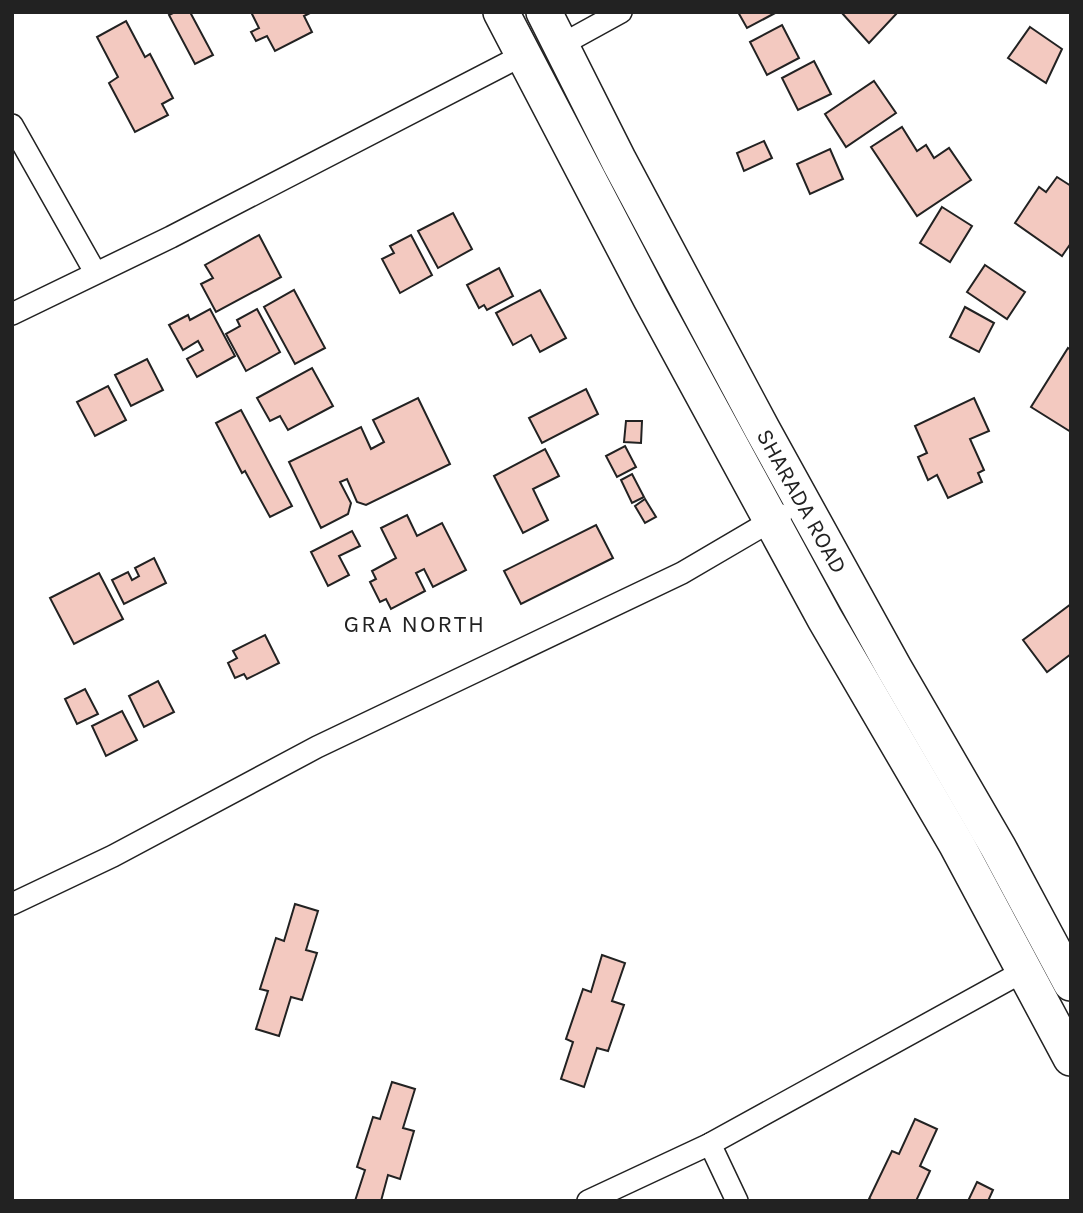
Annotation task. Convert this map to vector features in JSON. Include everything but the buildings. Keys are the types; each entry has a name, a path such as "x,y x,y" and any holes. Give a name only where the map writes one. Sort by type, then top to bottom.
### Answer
{"main road":[{"path":"501,12 825,619 957,845 1071,1058"},
{"name":"SHARADA ROAD","path":"544,12 619,161 803,503 894,668 998,847 1033,914 1066,963"},
{"path":"1003,932 1033,914"}],"street":[{"path":"561,46 596,19 621,12"},
{"path":"12,314 171,237 523,55"},
{"path":"12,125 95,272"},
{"path":"12,904 113,856 317,747 682,573 803,503"},
{"path":"587,1201 710,1144 1024,971"},
{"path":"710,1144 737,1201"}],"district":[{"name":"GRA NORTH","path":"415,624"}]}
